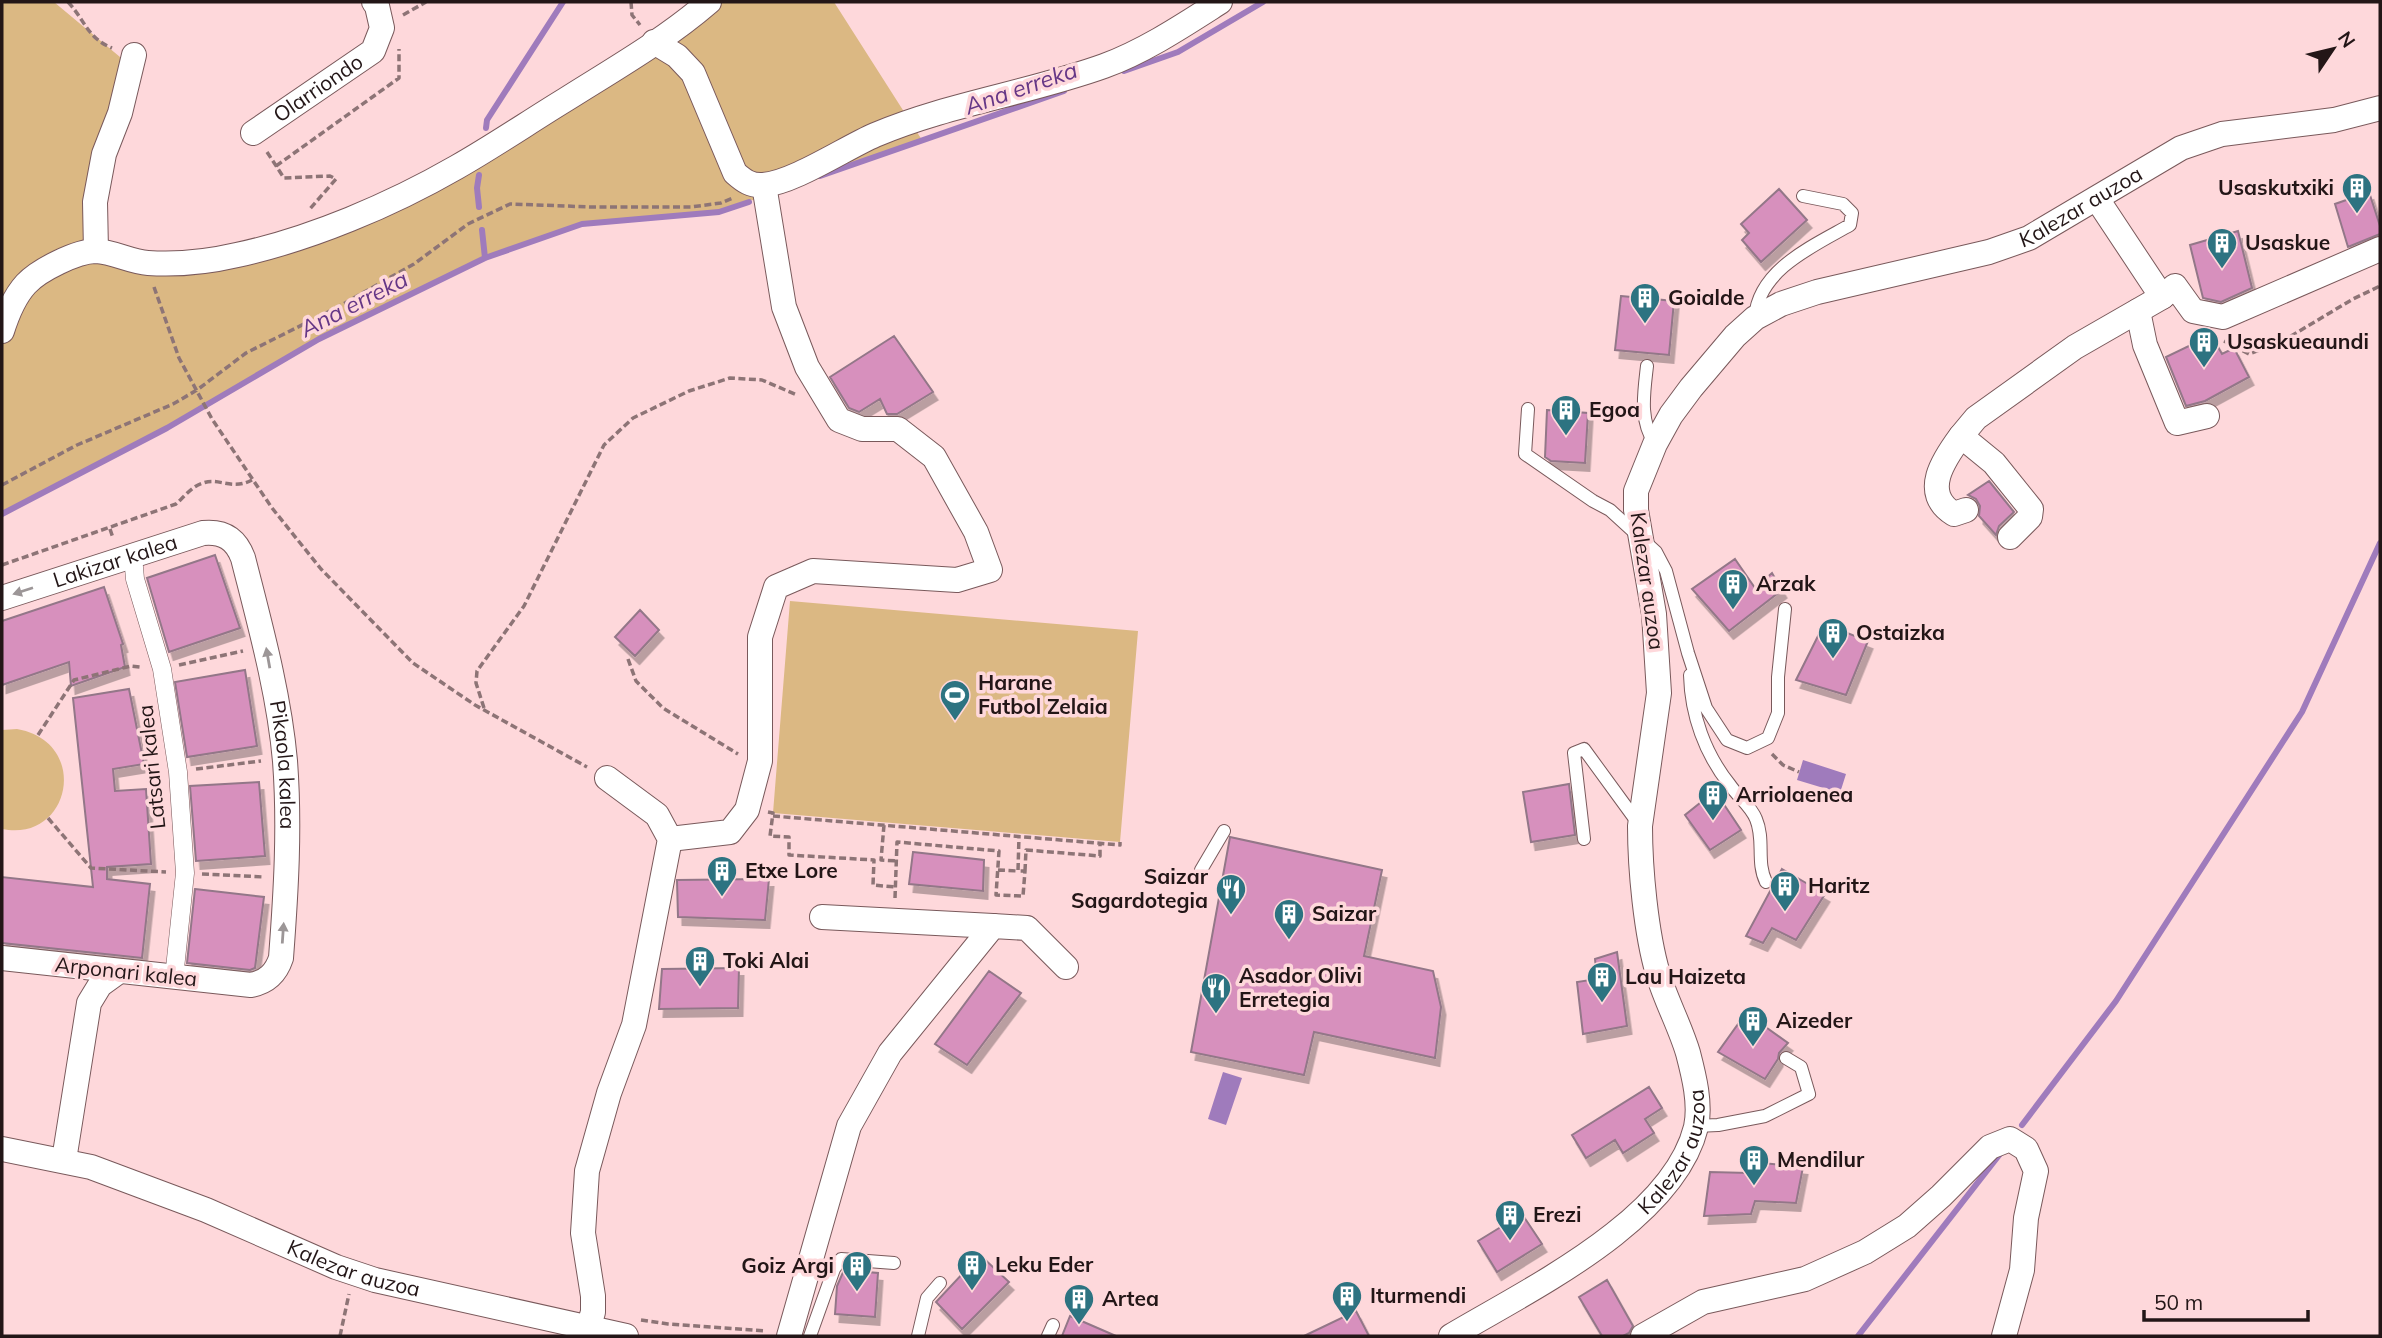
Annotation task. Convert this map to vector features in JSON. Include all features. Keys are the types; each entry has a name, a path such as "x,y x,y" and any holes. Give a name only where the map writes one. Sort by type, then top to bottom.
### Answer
{"street":[{"name":"Olarriondo","path":"253,133 373,51 382,28 374,2"},
{"path":"2,331 7,314 26,284 49,267 75,256 96,251 145,263 194,263 240,255 322,230 396,197 456,167 653,42 709,2"},
{"path":"653,42 677,56 693,74 735,173 746,183 764,185 795,175 875,135 1105,65 1156,40 1220,2"},
{"path":"96,251 95,202 104,154 120,113 134,55"},
{"name":"Kalezar auzoa","path":"1451,1336 1590,1252 1644,1210 1685,1154 1696,1126 1695,1082 1687,1051 1652,952 1640,847 1640,826 1659,693 1654,614 1640,535 1636,491 1654,443 1691,388 1735,336 1755,318 1781,304 1817,292 1999,249 2029,238 2172,153 2204,139 2222,134 2334,120 2380,108"},
{"path":"670,839 730,832 747,810 759,765 760,637 776,587 813,571 957,580 990,570 976,532 934,457 898,429 862,429 839,420 807,367 784,307 764,185"},
{"path":"2097,199 2162,297"},
{"path":"1966,510 1954,514 1944,508 1936,483 1945,457 1976,418 2075,347 2162,297 2175,286 2193,310 2223,317 2380,249"},
{"path":"2138,311 2145,345 2177,423 2207,416"},
{"path":"1961,436 1994,463 2031,509 2031,517 2010,537"},
{"name":"Lakizar kalea","path":"2,598 203,533 211,532 228,537"},
{"name":"Pikaola kalea","path":"228,537 240,550 243,558 265,646 284,758 288,808 287,878 281,958 278,968 271,976 251,985"},
{"name":"Latsari kalea","path":"133,556 135,579 162,669 178,772 185,873 174,978"},
{"path":"588,1329 593,1312 593,1296 583,1233 587,1171 609,1093 634,1024 670,839 657,815 607,778"},
{"path":"821,917 1027,928 1066,967"},
{"path":"796,1335 849,1126 890,1053 993,926"},
{"name":"Arponari kalea","path":"2,958 251,985"},
{"path":"68,967 85,987 89,1003"},
{"path":"64,1160 89,1003 100,985 118,972"},
{"path":"1643,1336 1703,1302 1805,1279 1865,1252 1915,1218 1990,1147 2010,1139 2025,1149 2036,1171 2026,1218 2022,1270 2004,1336"},
{"name":"Kalezar auzoa","path":"2,1149 91,1167 206,1210 375,1280 588,1329 628,1327"}],"lane":[{"path":"1755,318 1756,306 1763,288 1794,257 1850,225 1852,213 1843,204 1802,196"},
{"path":"1647,366 1643,408 1647,432 1654,443"},
{"path":"1528,409 1525,454 1610,510 1656,552 1665,571 1706,708 1727,740 1746,748 1768,738 1778,713 1778,677 1785,609"},
{"path":"1690,661 1693,712 1697,724 1728,784 1755,816 1761,831 1762,873 1766,882"},
{"path":"1584,839 1574,753 1584,749 1640,826"},
{"path":"1200,870 1224,831"},
{"path":"1696,1126 1718,1125 1765,1116 1809,1094 1801,1067 1786,1058"},
{"path":"796,1335 841,1259 894,1264"},
{"path":"918,1336 927,1298 940,1283"}],"path":[{"path":"68,2 76,10 89,33 103,44 134,55"},
{"path":"398,9 397,16 405,15 426,2"},
{"path":"276,166 399,78 399,41"},
{"path":"253,133 284,178 330,176 336,179 295,226 298,237"},
{"path":"2,485 77,445 197,392 246,353 414,264 468,224 510,204 691,206 721,203 764,185"},
{"path":"145,263 179,358 212,419 272,508 321,569 412,663 484,710 607,778"},
{"path":"484,710 476,683 477,671 524,606 604,445 633,418 689,391 730,378 762,380 798,395"},
{"path":"2,565 176,505 205,481 241,486 253,480"},
{"path":"38,735 74,680 131,666 162,669 265,646"},
{"path":"628,659 636,681 663,708 724,748 759,765"},
{"path":"1763,740 1783,765 1799,772"},
{"path":"178,772 284,758"},
{"path":"747,810 773,813 773,816 1120,845 1120,842"},
{"path":"773,816 769,836 789,837 789,855 874,860 873,885 895,887"},
{"path":"48,818 91,868 287,878"},
{"path":"884,825 881,860 897,861"},
{"path":"1018,871 1019,836"},
{"path":"895,903 897,842 999,852 996,895 1023,896 1026,850 1100,856 1100,843"},
{"path":"998,870 1025,871"},
{"path":"340,1336 353,1273"},
{"path":"628,1327 668,1324 796,1335"}],"shaded area":[{"path":"2,2 54,2 132,67 96,251 194,263 396,197 709,2 834,2 922,140 719,212 582,224 485,258 319,339 167,428 2,514"},
{"name":"Harane Futbol Zelaia","path":"790,601 1138,631 1120,842 773,813"},
{"path":"17,729 40,738 56,752 63,770 63,789 57,807 44,821 25,829 2,829 2,730"},
{"path":"1803,760 1846,774 1840,793 1797,780"},
{"path":"1223,1072 1242,1078 1226,1125 1208,1119"}],"building":[{"path":"1779,189 1807,220 1761,262 1742,240 1749,233 1741,224"},
{"name":"Usaskutxiki","path":"2369,192 2380,234 2348,247 2335,204"},
{"name":"Usaskue","path":"2238,231 2252,288 2221,302 2203,298 2190,245"},
{"name":"Goialde","path":"1621,296 1674,301 1669,355 1615,350"},
{"path":"894,336 933,392 897,414 887,414 880,399 859,412 849,408 830,377"},
{"name":"Usaskueaundi","path":"2214,340 2222,354 2234,348 2249,377 2205,401 2186,406 2166,357 2195,343 2199,349"},
{"name":"Egoa","path":"1547,410 1588,413 1585,463 1551,461 1545,457"},
{"path":"1989,481 2014,512 1999,526 1996,535 1979,516 1980,506 1976,499 1968,495"},
{"path":"215,555 240,628 169,652 147,578"},
{"name":"Arzak","path":"1735,559 1755,588 1772,573 1782,590 1729,631 1692,589"},
{"path":"104,587 123,644 125,667 71,686 69,662 2,685 2,621"},
{"path":"640,610 659,630 635,656 615,637"},
{"name":"Ostaizka","path":"1824,624 1868,641 1846,695 1796,680"},
{"path":"245,670 257,746 187,757 175,682"},
{"path":"129,689 144,764 113,769 115,791 146,789 151,864 107,867 107,879 150,884 142,958 2,943 2,877 93,887 73,698"},
{"path":"259,782 265,856 196,861 190,786"},
{"path":"1569,784 1575,835 1531,842 1523,792"},
{"name":"Arriolaenea","path":"1715,791 1741,830 1710,850 1685,815"},
{"name":"Saizar","path":"1230,837 1382,870 1364,956 1433,971 1441,1007 1435,1058 1314,1032 1304,1075 1191,1052"},
{"path":"913,852 984,860 983,891 909,884"},
{"name":"Haritz","path":"1782,869 1825,894 1796,940 1772,928 1763,943 1746,936"},
{"name":"Etxe Lore","path":"769,879 765,920 678,917 677,880"},
{"path":"195,889 264,897 255,968 250,970 187,963"},
{"name":"Lau Haizeta","path":"1617,952 1627,1026 1583,1034 1577,982 1597,979 1595,959"},
{"name":"Toki Alai","path":"739,968 738,1008 659,1009 662,969"},
{"path":"989,971 1021,993 967,1065 935,1044"},
{"name":"Aizeder","path":"1746,1013 1788,1043 1779,1053 1765,1079 1718,1052"},
{"path":"1649,1087 1662,1108 1645,1119 1654,1133 1623,1153 1615,1140 1586,1158 1572,1135"},
{"name":"Mendilur","path":"1752,1162 1803,1167 1796,1203 1755,1201 1751,1214 1704,1216 1710,1172 1749,1173"},
{"name":"Erezi","path":"1522,1214 1542,1244 1497,1272 1478,1241"},
{"name":"Leku Eder","path":"980,1255 1009,1282 962,1329 936,1302"},
{"name":"Goiz Argi","path":"844,1270 878,1273 875,1317 835,1314 837,1286"},
{"path":"1607,1280 1633,1326 1629,1333 1623,1336 1602,1336 1579,1297"},
{"name":"Iturmendi","path":"1356,1311 1369,1336 1304,1336"},
{"name":"Artea","path":"1070,1316 1116,1336 1062,1336"}],"waterway":[{"path":"486,128 487,120 563,2"},
{"name":"Ana erreka","path":"1124,71 1178,52 1263,2"},
{"name":"Ana erreka","path":"820,176 1064,91"},
{"path":"479,175 479,207"},
{"name":"Ana erreka","path":"2,514 167,428 319,339 485,258 582,224 719,212 749,202"},
{"path":"482,230 485,258"},
{"path":"2022,1125 2116,1001 2302,712 2380,543"},
{"path":"1858,1336 2000,1154"}],"place":[{"name":"Usaskutxiki","path":"2357,215"},
{"name":"Usaskue","path":"2222,270"},
{"name":"Goialde","path":"1645,325"},
{"name":"Usaskueaundi","path":"2204,369"},
{"name":"Egoa","path":"1566,437"},
{"name":"Arzak","path":"1733,611"},
{"name":"Ostaizka","path":"1833,660"},
{"name":"Harane Futbol Zelaia","path":"955,722"},
{"name":"Arriolaenea","path":"1713,822"},
{"name":"Etxe Lore","path":"722,898"},
{"name":"Haritz","path":"1785,913"},
{"name":"Saizar Sagardotegia","path":"1231,916"},
{"name":"Saizar","path":"1289,941"},
{"name":"Toki Alai","path":"700,988"},
{"name":"Lau Haizeta","path":"1602,1004"},
{"name":"Asador Olivi Erretegia","path":"1216,1015"},
{"name":"Aizeder","path":"1753,1048"},
{"name":"Mendilur","path":"1754,1187"},
{"name":"Erezi","path":"1510,1242"},
{"name":"Leku Eder","path":"972,1292"},
{"name":"Goiz Argi","path":"857,1293"},
{"name":"Iturmendi","path":"1347,1323"},
{"name":"Artea","path":"1079,1326"}]}
